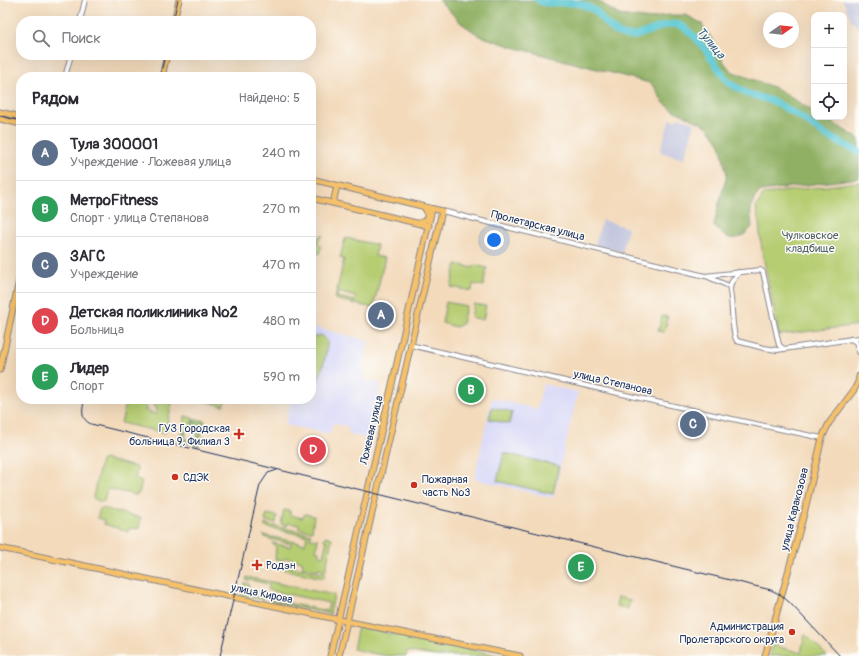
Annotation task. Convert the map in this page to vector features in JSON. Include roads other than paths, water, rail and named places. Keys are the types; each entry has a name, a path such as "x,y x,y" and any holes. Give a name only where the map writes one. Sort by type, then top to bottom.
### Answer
{"main road":[{"path":"175,16 179,0"},
{"path":"163,72 166,60"},
{"path":"0,112 16,116"},
{"path":"0,119 16,123"},
{"name":"Пролетарская улица","path":"316,180 442,211"},
{"path":"333,203 337,186"},
{"path":"316,199 429,226"},
{"path":"418,223 425,221 427,218 427,212 423,206"},
{"name":"Ложевая улица","path":"330,656 432,209"},
{"name":"Ложевая улица","path":"339,656 442,211"},
{"path":"0,370 16,295"},
{"name":"улица Степанова","path":"401,343 410,345"},
{"name":"улица Каракозова","path":"765,656 804,514 822,438 829,423 854,390 859,376"},
{"path":"381,430 390,432"},
{"name":"улица Кирова","path":"0,548 347,622 520,656"}],"street":[{"path":"81,16 85,0"},
{"path":"66,72 70,60"},
{"name":"Пролетарская улица","path":"442,211 705,276 757,269 760,270 763,272 768,290 779,345 784,349"},
{"path":"739,272 731,283 730,290 735,339 773,350 859,338"},
{"path":"705,276 726,283 730,290"},
{"path":"851,339 856,342 859,352"},
{"name":"улица Степанова","path":"410,345 532,372 677,407 822,438"}],"waterway":[{"name":"Тулица","path":"538,0 545,3 574,3 584,5 596,11 605,23 616,32 626,36 636,36 663,26 674,24 682,26 693,35 705,49 728,82 746,93 775,102 799,116 825,135 859,152"}],"tram line":[{"path":"174,16 178,0"},
{"path":"161,72 164,60"},
{"path":"0,116 16,120"},
{"path":"84,404 83,417 91,424 771,590 781,595 789,602 840,656"},
{"path":"220,656 260,485 268,473 277,470"}],"place":[{"name":"Тула 300001","path":"381,315"},
{"name":"МетроFitness","path":"471,390"},
{"name":"ЗАГС","path":"693,424"},
{"name":"ГУЗ Городская больница 9, Филиал 3","path":"239,434"},
{"name":"Детская поликлиника №2","path":"313,450"},
{"name":"СДЭК","path":"175,477"},
{"name":"Пожарная часть №3","path":"414,485"},
{"name":"Родэн","path":"257,565"},
{"name":"Лидер","path":"581,567"},
{"name":"Администрация Пролетарского округа","path":"792,632"}],"park label":[{"name":"Чулковское кладбище","path":"810,241"}]}
